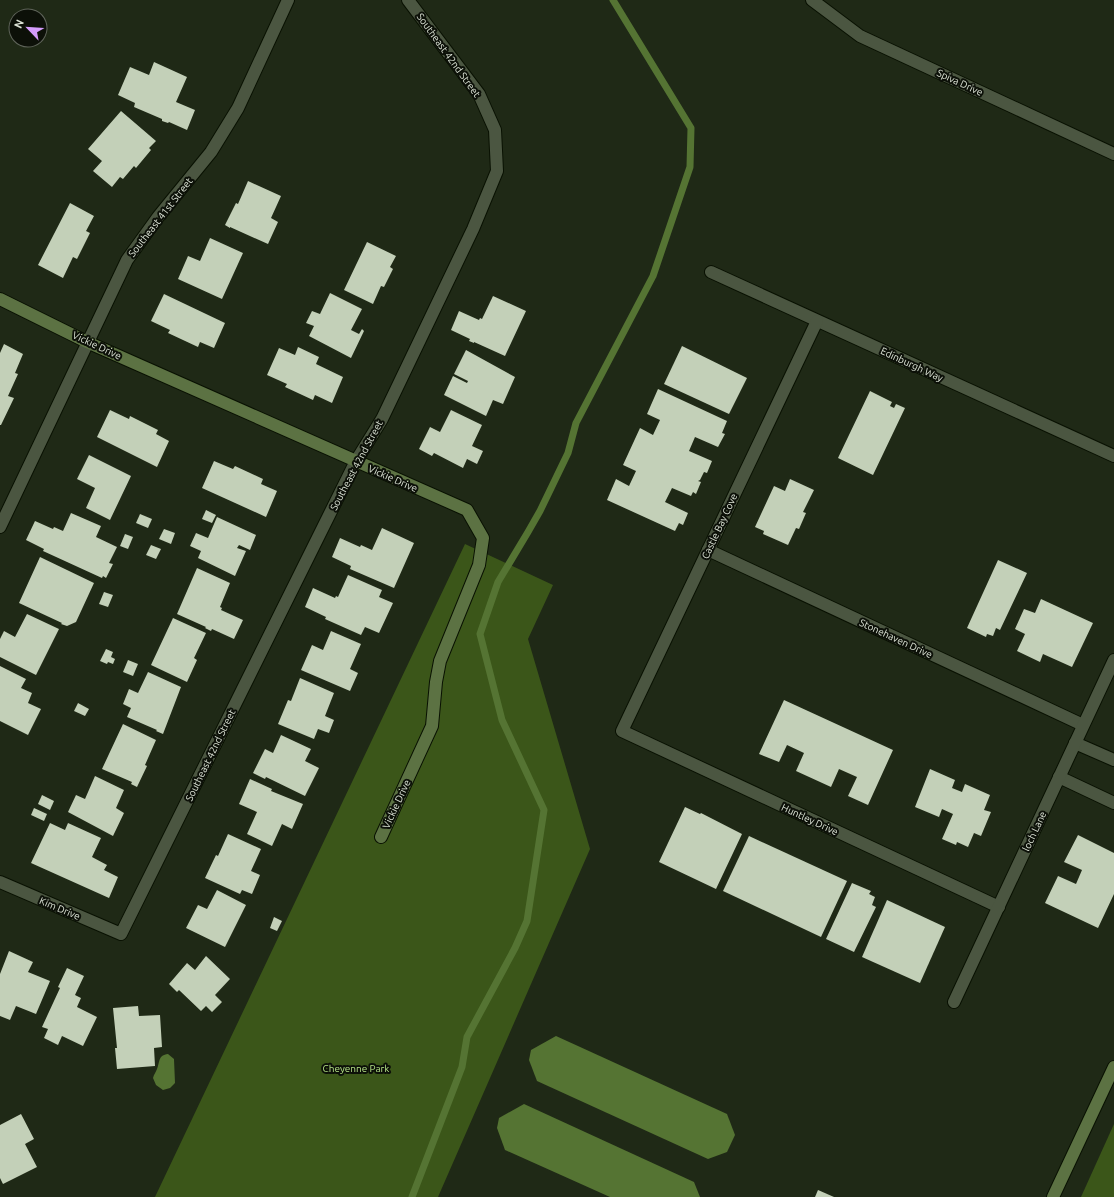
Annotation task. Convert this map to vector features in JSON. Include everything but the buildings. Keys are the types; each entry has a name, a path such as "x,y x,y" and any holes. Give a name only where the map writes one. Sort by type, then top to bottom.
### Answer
{"street":[{"name":"Southeast 41st Street","path":"0,527 127,260 158,217 211,152 238,108 288,0"},
{"name":"Southeast 42nd Street","path":"121,934 356,461 382,419 473,229 497,171 495,130 479,94 408,0"},
{"name":"Spiva Drive","path":"812,0 860,36 1114,154"},
{"name":"Edinburgh Way","path":"711,272 1114,456"},
{"name":"Vickie Drive","path":"0,299 88,342 467,510 483,538 479,565 440,661 436,682 432,726 381,837"},
{"name":"Castle Bay Cove","path":"622,731 817,321"},
{"name":"Stonehaven Drive","path":"708,550 1083,725"},
{"name":"loch Lane","path":"954,1002 1114,660"},
{"name":"Huntley Drive","path":"622,731 999,907"},
{"path":"1075,743 1114,760"},
{"path":"1059,777 1114,803"},
{"name":"Kim Drive","path":"0,882 121,934"},
{"path":"1053,1197 1114,1066"}],"green space":[{"name":"Cheyenne Park","path":"465,544 553,585 528,639 590,849 438,1197 155,1197"},
{"path":"1114,1124 1114,1197 1081,1197"}],"shaded area":[{"path":"556,1036 727,1114 735,1135 727,1152 708,1159 537,1081 529,1060 531,1050"},
{"path":"168,1054 174,1059 175,1083 170,1088 163,1090 156,1085 153,1078 161,1057"},
{"path":"524,1104 694,1182 700,1197 610,1197 505,1150 497,1128 499,1118"}],"waterway":[{"path":"412,1197 462,1067 467,1037 515,948 527,921 544,810 502,720 480,634 498,582 540,511 568,453 576,423 653,276 690,167 691,128 613,0"}]}
